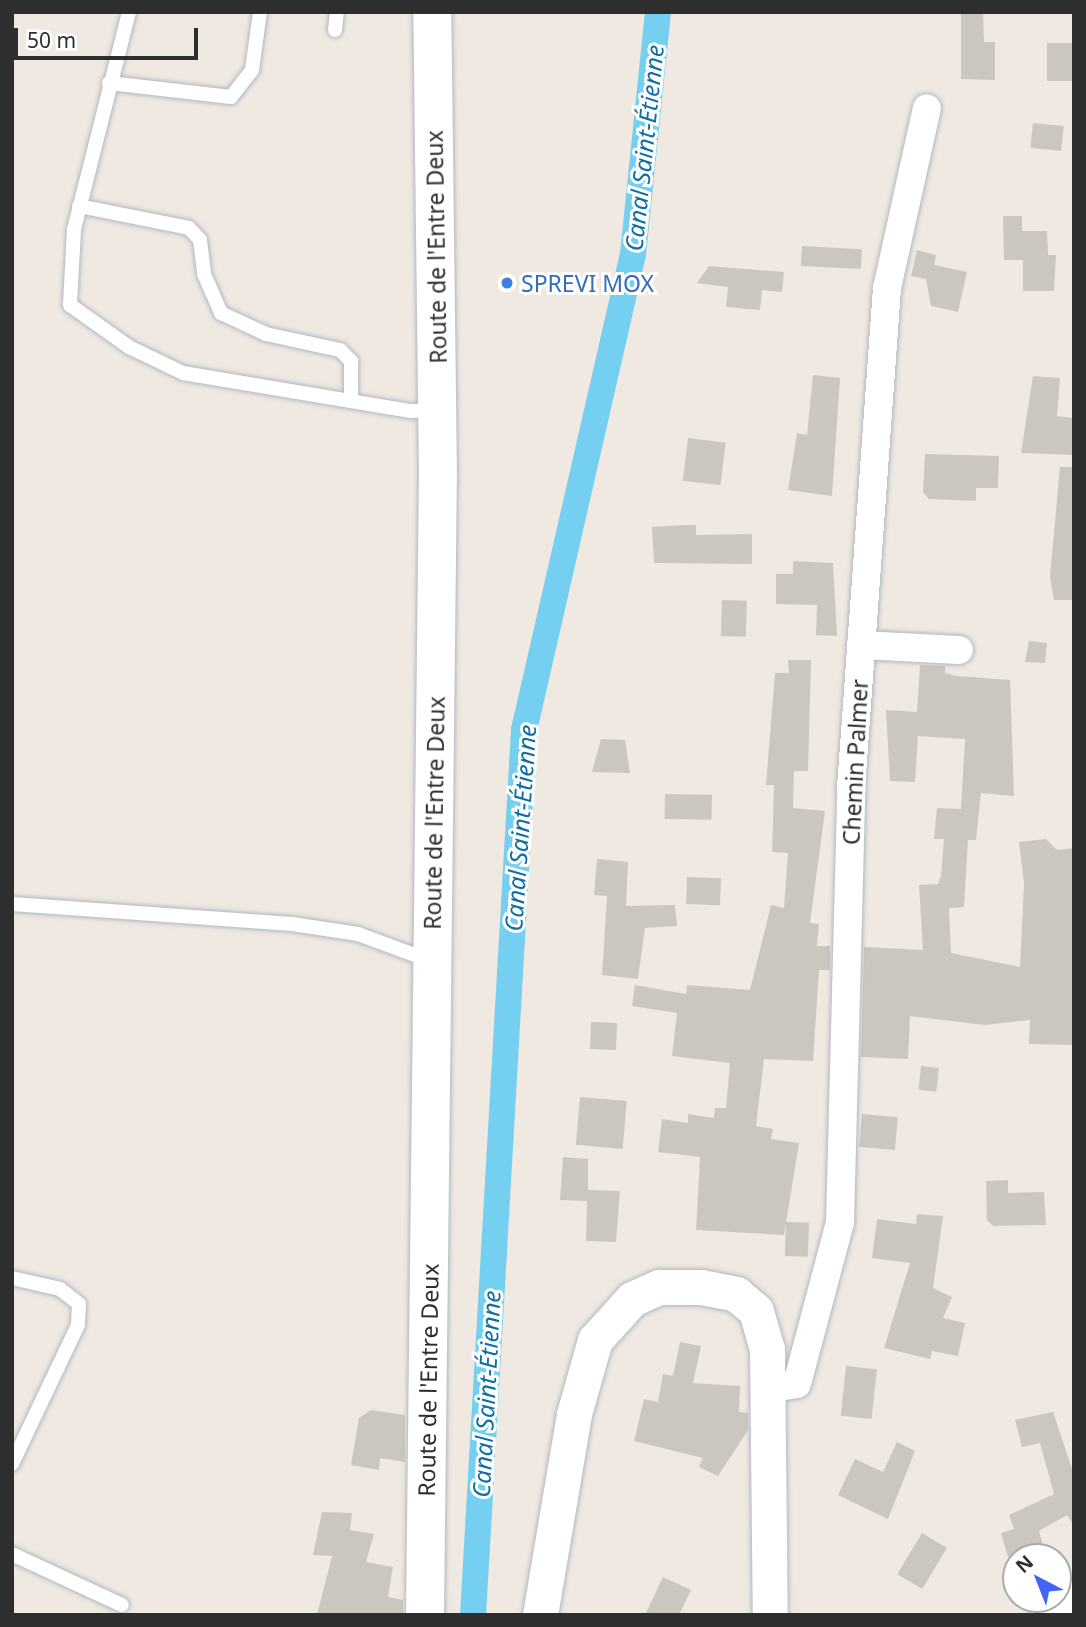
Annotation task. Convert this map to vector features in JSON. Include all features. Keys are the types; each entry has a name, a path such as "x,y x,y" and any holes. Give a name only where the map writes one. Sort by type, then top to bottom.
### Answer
{"main road":[{"name":"Route de l'Entre Deux","path":"425,1615 438,410 432,12"}],"street":[{"name":"Chemin Palmer","path":"768,1389 797,1384 840,1222 861,645 887,288 927,108"},
{"path":"861,645 959,649"},
{"path":"540,1615 574,1414 594,1340 608,1318 659,1287 736,1294 756,1311 767,1349 770,1615"},
{"path":"1048,1615 1074,1597"}],"lane":[{"path":"129,12 79,206 66,284 70,304 83,319 183,373 351,401 438,410"},
{"path":"109,83 231,97 252,70 260,12"},
{"path":"335,30 337,12"},
{"path":"79,206 189,228 200,240 204,274 221,313 266,334 340,350 351,361 351,401"},
{"path":"12,904 292,924 358,934 432,961"},
{"path":"12,1278 60,1289 79,1304 78,1325 12,1464"},
{"path":"12,1554 122,1605"}],"building":[{"path":"961,12 983,12 984,42 995,42 995,80 961,79"},
{"path":"1047,43 1074,43 1074,81 1047,81"},
{"path":"1033,123 1064,126 1061,151 1030,148"},
{"path":"1003,216 1022,216 1022,231 1047,231 1048,255 1056,255 1054,291 1023,291 1023,260 1004,260"},
{"path":"802,246 862,249 861,269 801,266"},
{"path":"917,250 936,255 934,265 967,272 958,312 931,306 926,279 911,276"},
{"path":"709,266 784,272 782,292 762,290 760,310 726,307 728,287 697,283"},
{"path":"813,375 840,378 832,496 788,490 797,433 807,435"},
{"path":"1033,376 1060,378 1057,416 1074,418 1074,455 1021,453"},
{"path":"688,438 726,443 720,485 683,481"},
{"path":"925,454 999,456 998,488 976,488 976,501 929,499 923,492"},
{"path":"1060,467 1074,467 1074,600 1054,600 1050,577"},
{"path":"696,525 696,535 752,534 752,564 654,563 652,527"},
{"path":"793,561 833,563 837,636 816,635 817,605 776,604 776,574 793,574"},
{"path":"722,600 747,601 746,637 721,636"},
{"path":"1029,641 1047,643 1045,663 1025,662"},
{"path":"788,660 811,660 808,771 794,771 793,808 825,811 810,923 819,924 817,946 830,946 830,970 819,970 813,1061 764,1059 756,1126 773,1129 771,1139 799,1143 784,1235 696,1230 700,1157 658,1152 662,1119 688,1123 688,1114 714,1118 715,1108 726,1108 730,1063 672,1056 677,1013 632,1006 635,985 686,994 687,985 750,990 771,905 784,908 788,853 772,852 774,785 766,785 775,673 789,673"},
{"path":"920,665 945,666 945,673 957,676 1010,680 1014,796 981,793 976,840 968,840 964,907 949,908 951,953 1020,967 1024,883 1019,842 1046,839 1057,850 1074,848 1074,1045 1029,1044 1030,1020 985,1025 910,1016 908,1059 861,1057 864,947 923,950 919,885 938,884 941,875 944,839 934,839 937,808 961,809 965,739 918,736 915,782 890,781 886,710 917,712"},
{"path":"601,739 625,740 630,773 592,772"},
{"path":"665,794 712,795 712,820 665,819"},
{"path":"597,859 628,862 626,906 675,905 677,926 645,928 638,979 602,975 607,896 594,895"},
{"path":"687,877 721,878 720,905 686,904"},
{"path":"591,1022 617,1023 616,1050 590,1049"},
{"path":"921,1066 939,1068 936,1092 918,1090"},
{"path":"580,1097 627,1101 623,1149 576,1145"},
{"path":"862,1114 898,1117 895,1150 859,1147"},
{"path":"563,1157 588,1159 588,1190 620,1191 616,1242 586,1241 587,1201 560,1200"},
{"path":"1008,1180 1008,1193 1044,1192 1046,1225 993,1226 987,1220 986,1181"},
{"path":"917,1214 943,1216 933,1288 952,1297 943,1318 965,1323 958,1356 932,1351 930,1359 884,1348 910,1263 872,1258 877,1219 916,1224"},
{"path":"786,1222 809,1223 808,1257 785,1256"},
{"path":"680,1342 701,1346 693,1383 740,1386 739,1412 748,1413 748,1430 718,1476 699,1467 703,1458 634,1441 644,1399 658,1402 663,1374 673,1376"},
{"path":"846,1366 877,1369 872,1419 841,1416"},
{"path":"371,1410 405,1415 405,1462 380,1458 379,1470 351,1465 359,1418"},
{"path":"1053,1412 1074,1475 1074,1526 1067,1515 1039,1531 1042,1543 1004,1543 1001,1533 1014,1529 1009,1515 1054,1494 1040,1443 1022,1447 1015,1420"},
{"path":"897,1442 915,1451 888,1519 838,1495 855,1459 883,1472"},
{"path":"322,1512 352,1513 350,1530 374,1534 366,1562 393,1567 388,1597 403,1600 403,1615 317,1615 332,1556 313,1555"},
{"path":"922,1533 947,1548 922,1589 897,1574"},
{"path":"663,1577 691,1590 679,1615 645,1615"}],"waterway":[{"name":"Canal Saint-Étienne","path":"473,1615 524,730 633,254 658,12"}],"place":[{"name":"SPREVI MOX","path":"507,283"}]}
